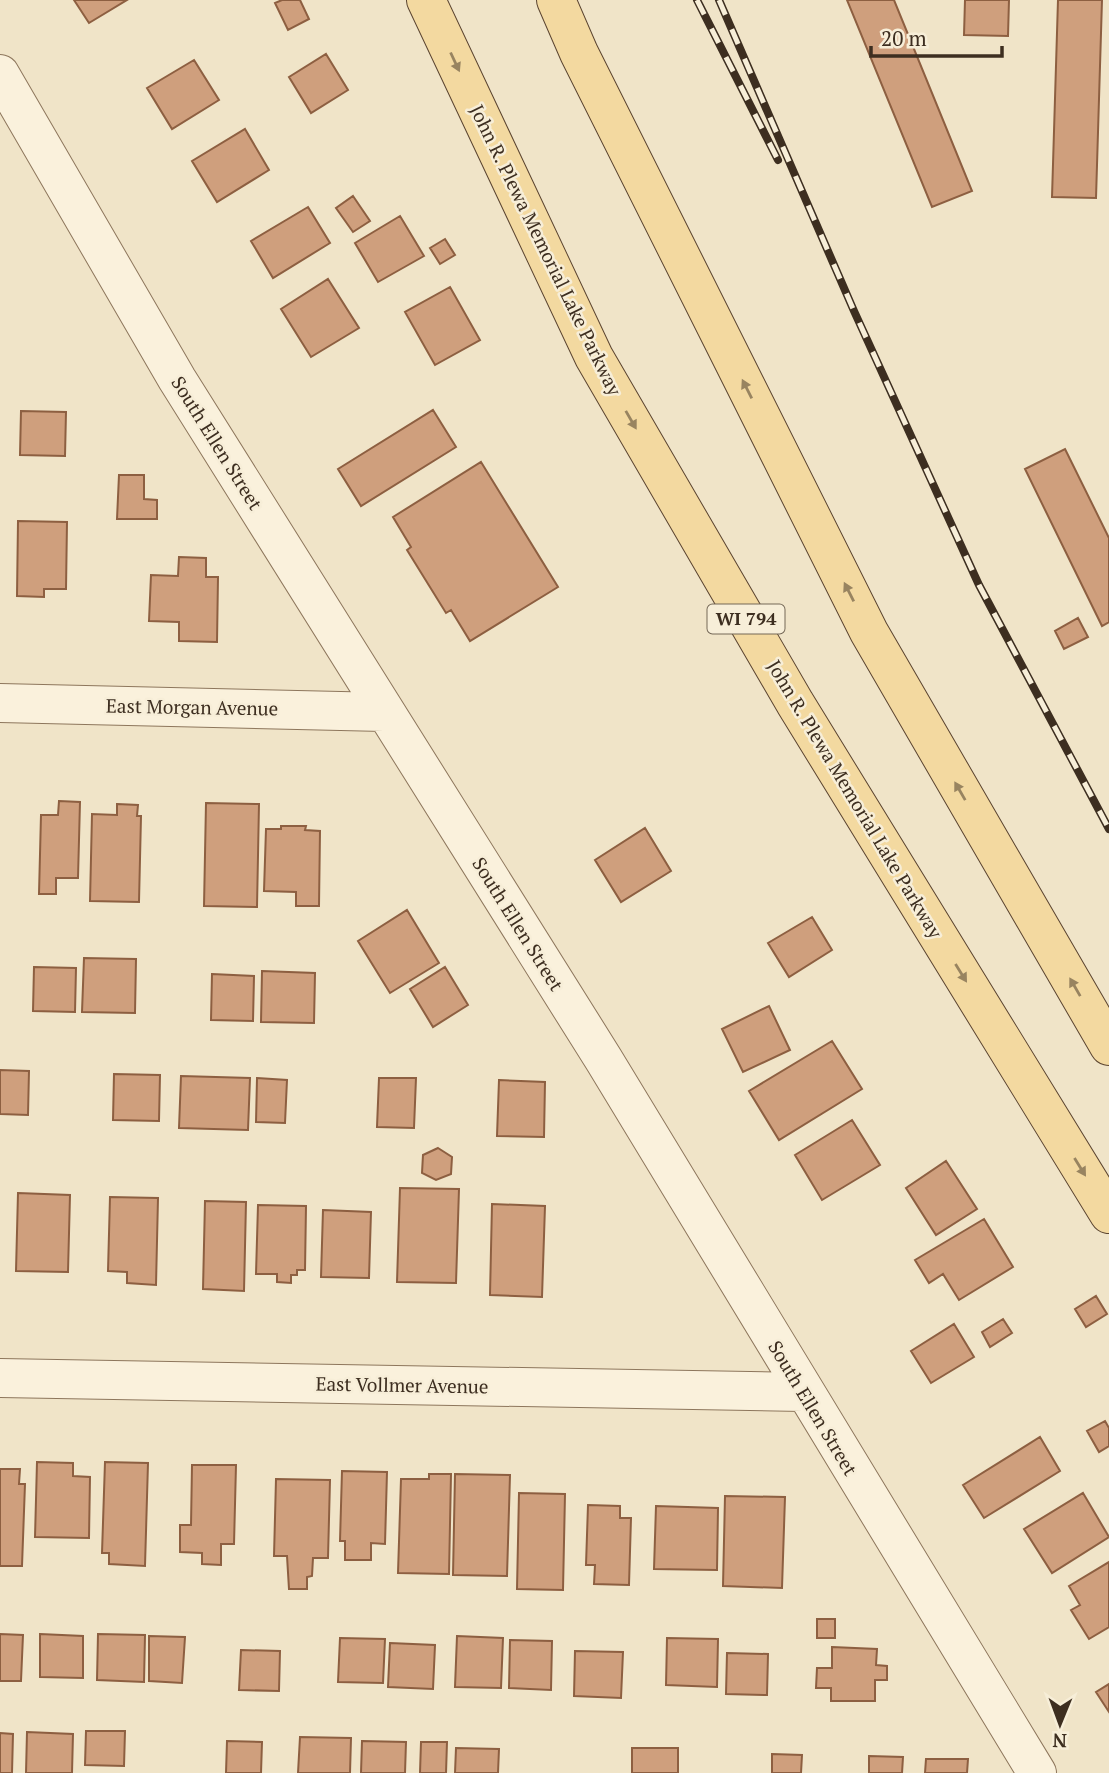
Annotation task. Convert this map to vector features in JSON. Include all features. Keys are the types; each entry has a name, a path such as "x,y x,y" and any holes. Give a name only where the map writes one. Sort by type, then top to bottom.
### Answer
{"main road":[{"name":"John R. Plewa Memorial Lake Parkway","path":"426,0 594,356 795,704 1109,1214"},
{"path":"556,0 585,65 869,632 1109,1046"}],"street":[{"name":"South Ellen Street","path":"0,74 177,379 604,1060 803,1392 1037,1773"},
{"name":"East Morgan Avenue","path":"0,703 384,712"},
{"name":"East Vollmer Avenue","path":"0,1378 803,1392"}],"building":[{"path":"74,0 127,0 89,23"},
{"path":"282,0 300,0 309,19 288,30 275,3"},
{"path":"847,0 894,0 972,191 932,207"},
{"path":"965,0 1009,0 1008,36 964,35"},
{"path":"1058,0 1102,0 1096,198 1052,197"},
{"path":"326,54 348,90 311,113 289,77"},
{"path":"194,60 219,100 172,129 147,88"},
{"path":"245,129 269,170 217,202 192,161"},
{"path":"353,196 370,221 353,232 336,208"},
{"path":"308,207 330,243 273,278 251,241"},
{"path":"400,216 424,256 378,282 355,243"},
{"path":"445,239 455,255 440,264 430,248"},
{"path":"328,279 359,328 311,357 281,309"},
{"path":"450,287 480,340 435,365 405,312"},
{"path":"433,410 456,447 361,506 338,469"},
{"path":"21,411 66,412 65,456 20,455"},
{"path":"1065,449 1109,538 1109,622 1102,626 1025,469"},
{"path":"481,462 558,587 470,641 451,610 446,613 407,550 411,547 393,517"},
{"path":"119,475 144,475 144,499 157,500 157,519 117,519"},
{"path":"18,521 67,522 66,589 44,589 44,597 17,596"},
{"path":"179,557 206,558 206,577 218,577 217,642 179,641 179,622 149,621 151,575 178,576"},
{"path":"1078,618 1088,637 1064,649 1055,631"},
{"path":"59,801 80,802 78,878 56,878 56,894 39,894 41,815 58,815"},
{"path":"206,803 259,804 257,907 204,906"},
{"path":"117,804 138,805 137,816 141,816 139,902 90,901 92,814 117,815"},
{"path":"281,826 306,826 305,830 320,831 319,906 296,906 296,892 264,891 266,829 281,829"},
{"path":"645,828 671,871 621,902 595,860"},
{"path":"407,910 439,963 390,993 358,941"},
{"path":"812,917 832,950 789,977 768,943"},
{"path":"84,958 136,959 135,1013 82,1012"},
{"path":"34,967 76,968 75,1012 33,1011"},
{"path":"445,967 468,1005 433,1027 410,989"},
{"path":"262,971 315,973 314,1023 261,1022"},
{"path":"212,974 254,976 253,1021 211,1020"},
{"path":"769,1006 790,1050 743,1072 722,1029"},
{"path":"832,1041 862,1089 779,1140 749,1091"},
{"path":"0,1070 29,1071 28,1115 0,1114"},
{"path":"114,1074 160,1075 159,1121 113,1120"},
{"path":"181,1076 250,1078 248,1130 179,1128"},
{"path":"257,1078 287,1080 285,1123 256,1122"},
{"path":"379,1078 416,1078 414,1128 377,1127"},
{"path":"499,1080 545,1082 544,1137 497,1136"},
{"path":"852,1120 880,1165 822,1200 795,1155"},
{"path":"438,1148 452,1157 451,1174 436,1180 422,1173 423,1155"},
{"path":"946,1161 977,1209 936,1235 906,1188"},
{"path":"400,1188 459,1189 456,1283 397,1282"},
{"path":"18,1193 70,1195 68,1272 16,1271"},
{"path":"110,1197 158,1198 156,1285 127,1283 127,1272 108,1271"},
{"path":"205,1201 246,1202 244,1291 203,1289"},
{"path":"492,1204 545,1206 542,1297 490,1295"},
{"path":"258,1205 306,1206 305,1270 297,1270 297,1275 291,1275 291,1283 277,1282 277,1274 256,1274"},
{"path":"323,1210 371,1212 369,1278 321,1277"},
{"path":"984,1219 1013,1267 959,1300 943,1274 929,1283 915,1260"},
{"path":"1096,1296 1107,1314 1086,1327 1075,1309"},
{"path":"1003,1319 1012,1333 990,1347 982,1332"},
{"path":"954,1324 974,1357 931,1383 911,1351"},
{"path":"1105,1421 1109,1428 1109,1446 1099,1452 1087,1431"},
{"path":"1040,1437 1060,1471 984,1518 963,1485"},
{"path":"37,1462 73,1463 73,1476 90,1477 89,1538 35,1537"},
{"path":"105,1462 148,1463 145,1566 109,1564 109,1553 102,1553"},
{"path":"192,1465 236,1465 234,1544 221,1544 221,1565 202,1564 202,1553 180,1552 180,1525 191,1525"},
{"path":"0,1469 20,1469 19,1484 25,1484 22,1566 0,1566"},
{"path":"342,1471 387,1472 385,1544 371,1543 371,1560 345,1560 345,1541 340,1541"},
{"path":"429,1474 451,1474 449,1574 398,1573 401,1479 429,1479"},
{"path":"455,1474 510,1475 507,1576 453,1575"},
{"path":"276,1479 330,1480 328,1558 313,1558 312,1576 307,1577 307,1589 289,1589 287,1556 274,1556"},
{"path":"519,1493 565,1494 563,1590 517,1589"},
{"path":"1083,1493 1109,1537 1052,1573 1024,1529"},
{"path":"725,1496 785,1497 782,1588 723,1586"},
{"path":"588,1505 620,1506 620,1518 631,1518 629,1585 594,1584 595,1565 586,1565"},
{"path":"656,1506 718,1508 717,1570 654,1569"},
{"path":"1109,1562 1109,1627 1089,1639 1071,1610 1080,1605 1069,1586"},
{"path":"817,1619 835,1619 835,1638 817,1638"},
{"path":"0,1634 23,1635 21,1681 0,1681"},
{"path":"40,1634 83,1636 83,1678 40,1677"},
{"path":"98,1634 145,1635 144,1682 97,1680"},
{"path":"149,1636 185,1637 182,1683 149,1681"},
{"path":"457,1636 503,1638 501,1688 455,1687"},
{"path":"340,1638 385,1639 383,1683 338,1682"},
{"path":"667,1638 718,1639 717,1687 666,1685"},
{"path":"510,1640 552,1641 551,1690 509,1688"},
{"path":"390,1643 435,1645 433,1689 388,1687"},
{"path":"832,1647 877,1649 876,1665 887,1666 887,1680 875,1680 875,1701 831,1701 831,1688 816,1688 817,1668 832,1668"},
{"path":"241,1650 280,1651 279,1691 239,1690"},
{"path":"575,1651 623,1652 621,1698 574,1696"},
{"path":"727,1653 768,1654 767,1695 726,1694"},
{"path":"1109,1684 1109,1712 1096,1692"},
{"path":"86,1731 125,1731 124,1766 85,1765"},
{"path":"27,1732 73,1734 72,1773 26,1773"},
{"path":"0,1733 13,1734 12,1773 0,1773"},
{"path":"300,1737 351,1738 350,1773 298,1773"},
{"path":"227,1741 262,1742 261,1773 226,1773"},
{"path":"362,1741 406,1742 405,1773 361,1773"},
{"path":"421,1742 447,1742 446,1773 420,1773"},
{"path":"456,1748 499,1749 498,1773 455,1773"},
{"path":"632,1748 678,1748 678,1773 632,1773"},
{"path":"772,1754 802,1755 801,1773 772,1773"},
{"path":"869,1756 903,1757 902,1773 869,1773"},
{"path":"926,1759 968,1759 967,1773 925,1773"}],"railway":[{"path":"697,0 778,160"},
{"path":"719,0 854,311 979,585 1109,829"}]}
